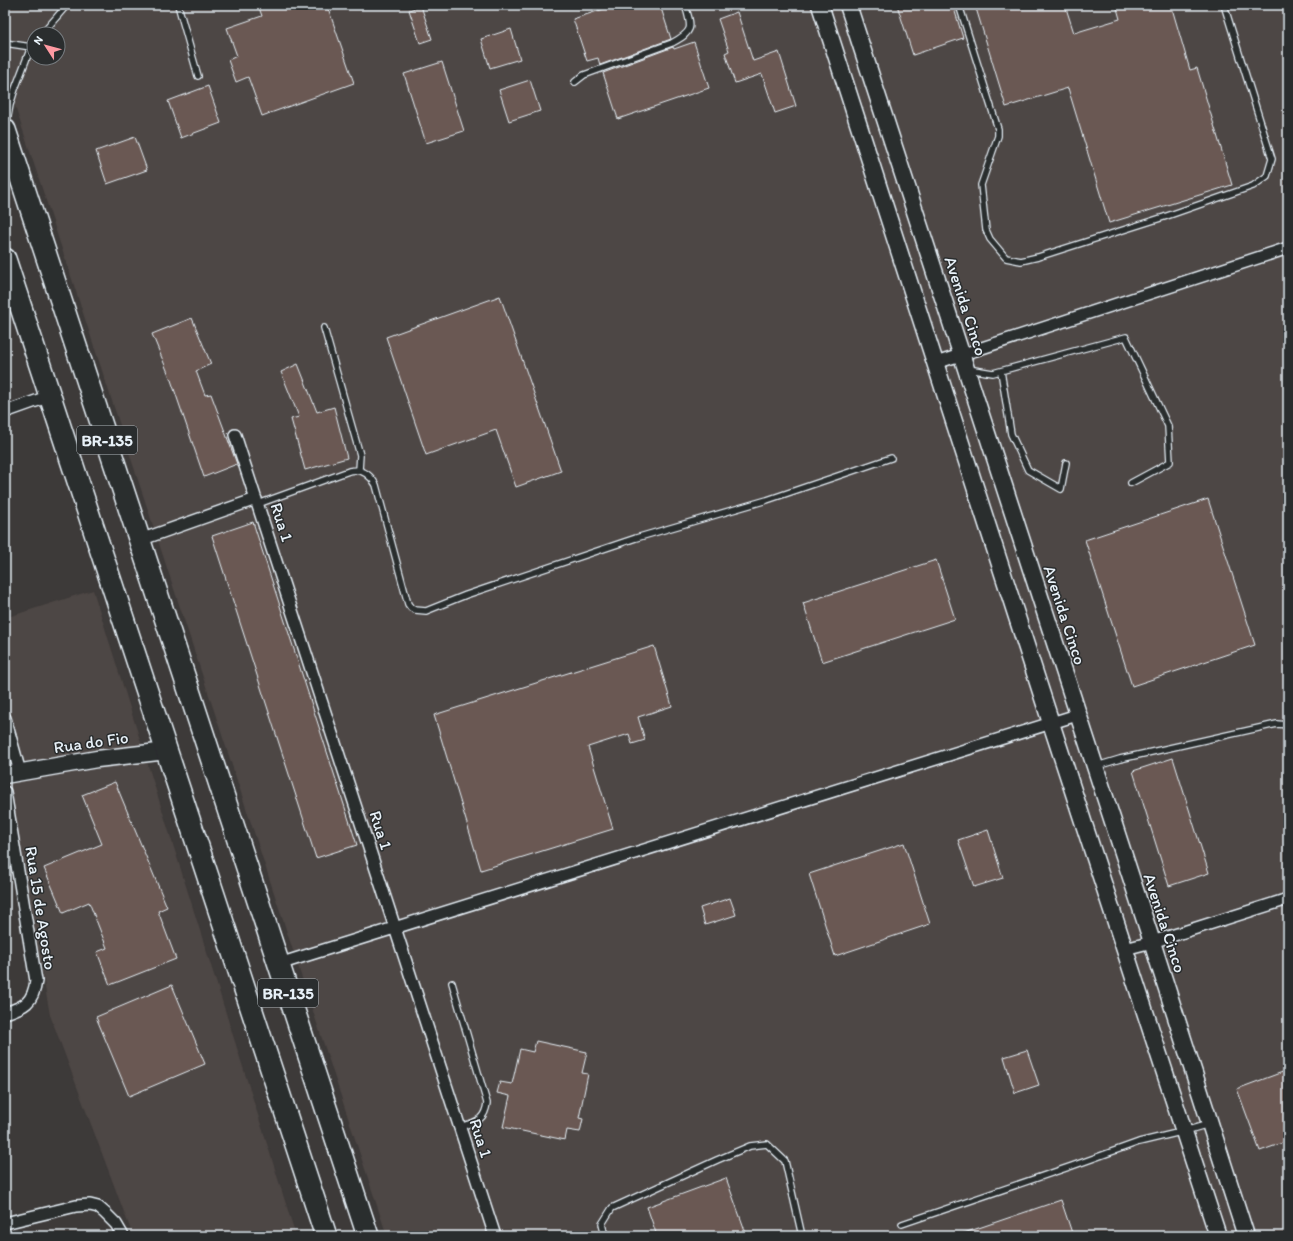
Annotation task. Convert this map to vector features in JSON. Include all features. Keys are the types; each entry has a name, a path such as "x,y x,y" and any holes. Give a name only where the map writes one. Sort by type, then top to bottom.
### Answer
{"highway":[{"name":"BR-135","path":"5,130 368,1236"},
{"name":"BR-135","path":"5,259 326,1236"}],"street":[{"path":"820,5 1218,1236"},
{"name":"Avenida Cinco","path":"848,5 1246,1236"},
{"path":"936,363 964,362 1288,248"},
{"path":"5,412 50,396"},
{"name":"Rua 1","path":"235,434 495,1236"},
{"path":"140,540 257,501"},
{"path":"279,964 1077,715"},
{"name":"Rua do Fio","path":"5,718 13,774 97,760 167,751"},
{"name":"Rua 15 de Agosto","path":"5,792 36,981 32,995 26,1004 18,1009 5,1013"},
{"path":"1125,950 1288,899"},
{"path":"5,1223 76,1206 90,1205 98,1207 105,1213 116,1224 123,1236"}],"lane":[{"path":"49,26 67,5"},
{"path":"178,5 198,76"},
{"path":"575,82 584,75 672,44 683,37 689,30 691,24 685,5"},
{"path":"959,5 998,129 998,136 981,185 986,230 990,239 1006,258 1021,261 1164,218 1253,186 1267,176 1272,159 1224,5"},
{"path":"5,43 26,45"},
{"path":"5,130 10,105 26,63"},
{"path":"324,328 360,455 359,470"},
{"path":"964,362 993,373 1126,337 1168,426 1170,462 1131,483"},
{"path":"1001,371 1011,434 1028,470 1061,489 1066,463"},
{"path":"257,501 349,471 359,470 370,476 376,485 408,604 411,608 426,611 466,595 636,538 766,500 891,458"},
{"path":"1094,767 1120,759 1277,724 1288,725"},
{"path":"452,983 487,1102 485,1112 480,1120 460,1127"},
{"path":"902,1224 1139,1142 1209,1124"},
{"path":"605,1236 602,1224 612,1208 750,1146 767,1144 785,1161 802,1236"}],"shaded area":[{"path":"5,5 1288,5 1288,1236 387,1236 5,76"},
{"path":"93,590 296,1236 133,1236 50,1015 5,767 5,618"}],"building":[{"path":"258,5 327,5 354,83 262,116 248,77 236,82 228,60 237,56 227,28 262,16"},
{"path":"616,5 660,5 671,39 600,65 598,58 587,61 573,19"},
{"path":"897,5 953,5 963,38 913,55"},
{"path":"975,5 1065,5 1074,33 1120,19 1116,5 1171,5 1190,70 1197,68 1232,185 1109,223 1068,88 1006,107"},
{"path":"421,6 432,39 420,43 409,10"},
{"path":"737,12 753,61 779,52 796,106 775,113 762,74 735,83 725,53 729,51 718,19"},
{"path":"511,29 520,59 490,68 481,39"},
{"path":"694,42 709,88 618,119 603,73 673,47 674,49"},
{"path":"442,62 464,131 426,143 404,74"},
{"path":"530,80 540,111 509,121 499,90"},
{"path":"208,86 221,123 181,138 168,101"},
{"path":"135,137 147,170 107,184 96,151"},
{"path":"500,296 561,471 516,487 496,430 426,455 386,337"},
{"path":"192,318 211,364 196,371 205,395 211,394 237,464 204,477 171,380 152,334"},
{"path":"298,364 317,412 334,407 347,458 305,470 291,419 299,417 281,372"},
{"path":"1208,499 1255,645 1132,686 1085,540"},
{"path":"253,522 357,845 316,858 212,536"},
{"path":"936,560 955,619 822,662 803,603"},
{"path":"654,646 672,706 638,717 645,740 632,744 629,734 588,747 613,829 481,870 434,715"},
{"path":"1173,758 1209,873 1169,886 1133,771"},
{"path":"115,782 167,907 158,911 176,959 110,985 97,952 107,948 89,902 63,913 44,868 102,844 82,795"},
{"path":"988,830 1003,878 974,887 958,840"},
{"path":"904,843 930,924 835,956 809,874"},
{"path":"730,898 736,915 705,925 700,908"},
{"path":"172,985 205,1064 129,1096 96,1017"},
{"path":"536,1041 587,1052 582,1073 588,1074 579,1118 583,1119 580,1132 567,1130 565,1140 503,1127 510,1096 497,1093 500,1082 512,1084 520,1049 533,1052"},
{"path":"1027,1050 1039,1085 1015,1093 1004,1057"},
{"path":"1288,1070 1288,1141 1260,1151 1237,1089"},
{"path":"726,1178 747,1236 657,1236 647,1207"},
{"path":"1061,1200 1073,1236 961,1236 961,1234"}]}
